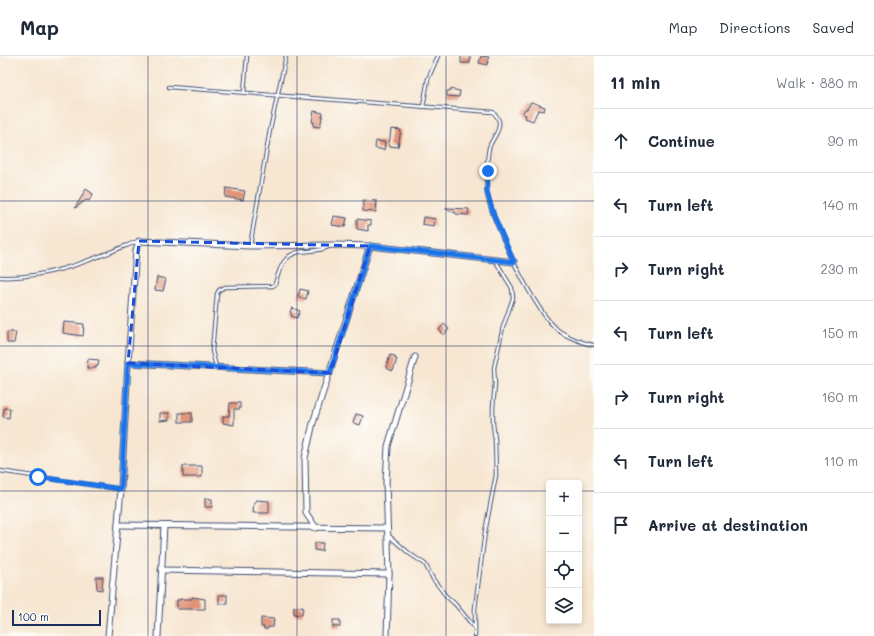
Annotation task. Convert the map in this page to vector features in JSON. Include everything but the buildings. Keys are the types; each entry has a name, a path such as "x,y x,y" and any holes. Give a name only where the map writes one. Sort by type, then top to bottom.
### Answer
{"street":[{"path":"108,636 121,489 136,250 139,241 250,246 370,246 514,262"},
{"path":"316,528 306,513 305,458 313,423 370,246"},
{"path":"386,636 389,574 386,482 388,446 415,357"},
{"path":"128,363 330,373"},
{"path":"118,525 387,528"},
{"path":"158,636 164,526"},
{"path":"161,570 389,574"}],"lane":[{"path":"244,93 247,56"},
{"path":"250,246 270,130 286,56"},
{"path":"423,106 428,79 438,56"},
{"path":"169,87 493,112 498,116 499,126 490,147 487,192 494,216 514,262 540,309 558,330 586,344 594,346"},
{"path":"0,278 15,278 54,272 139,241"},
{"path":"216,367 212,351 217,294 219,290 225,287 274,286 282,264 296,253 323,250 334,245"},
{"path":"475,636 475,608 485,532 496,475 497,461 493,418 495,383 494,368 502,327 512,298 512,288 495,260"},
{"path":"0,471 121,489"},
{"path":"388,535 410,554 425,564 433,579 446,596 476,628"}],"highlighted area":[{"path":"139,241 370,246 330,373 128,363"}],"route":[{"path":"38,477 121,489 128,363 330,373 370,246 514,262 494,216 487,192 488,171"}]}
